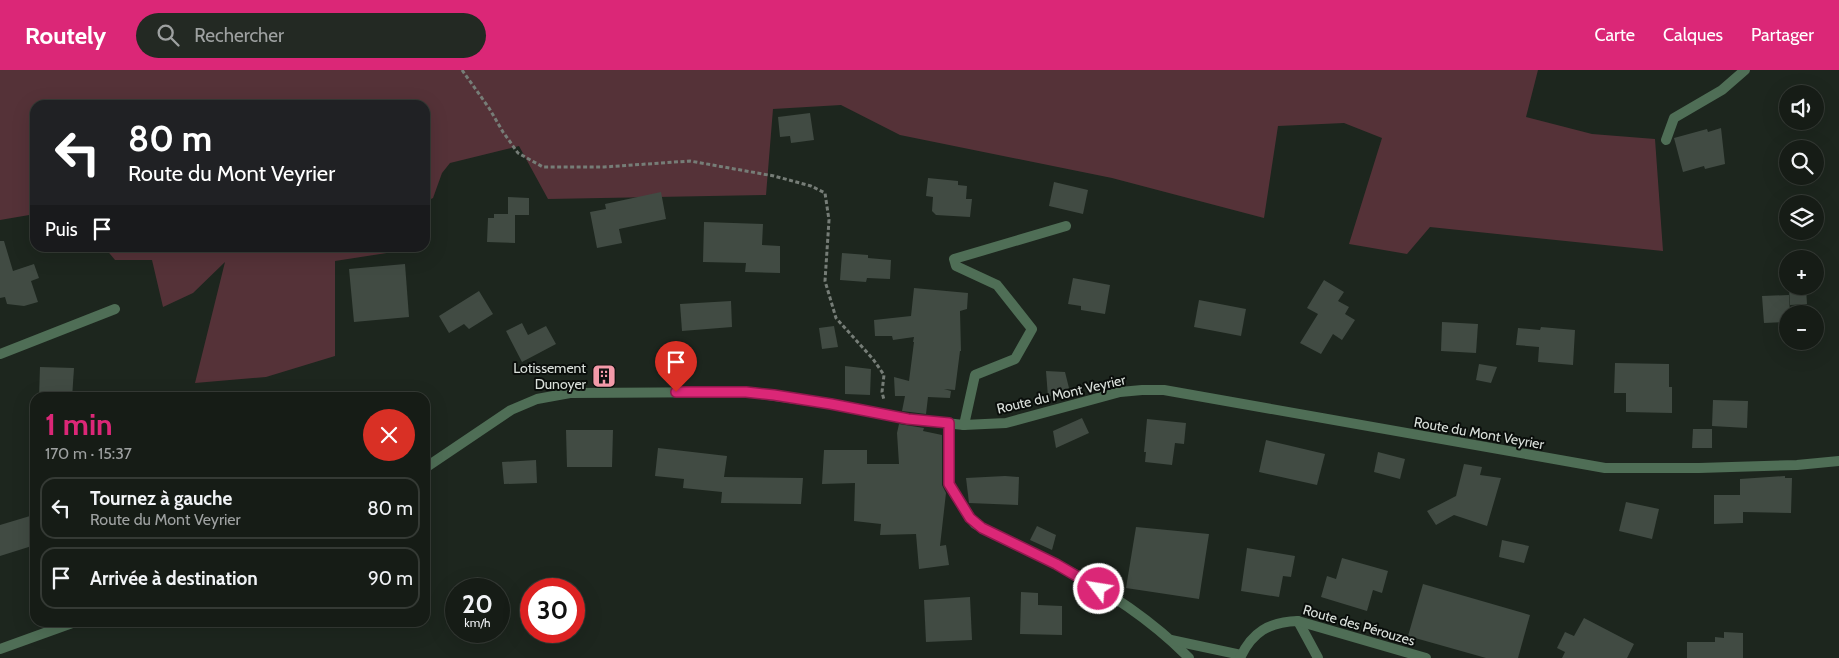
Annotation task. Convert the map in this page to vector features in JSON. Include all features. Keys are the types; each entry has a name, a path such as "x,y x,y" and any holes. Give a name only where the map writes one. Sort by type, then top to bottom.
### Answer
{"street":[{"path":"1666,140 1674,118 1722,90 1745,70"},
{"path":"964,425 975,375 1015,359 1032,329 997,285 956,266 954,259 1066,226"},
{"path":"0,354 115,309"},
{"name":"Route du Mont Veyrier","path":"430,465 511,410 537,399 570,393 746,392 831,404 908,419 964,425 1006,422 1120,392 1142,390 1164,390 1605,468 1698,468 1797,465 1839,461"},
{"path":"949,423 949,484 970,518 976,524 1088,582 1121,603 1170,639 1189,658"},
{"path":"1298,620 1318,658"},
{"name":"Route des Pérouzes","path":"1240,657 1254,636 1269,626 1282,621 1298,620 1426,658"},
{"path":"0,649 61,627"},
{"path":"1170,639 1240,657"}],"path":[{"path":"462,70 518,154 543,167 604,168 690,161 774,176 811,186 825,193 829,220 825,281 836,318 873,359 884,375 882,392 886,415"}],"shaded area":[{"path":"0,70 1538,70 1526,117 1592,134 1655,139 1663,251 1430,227 1407,254 1349,244 1382,138 1344,123 1278,126 1264,218 1112,178 900,135 841,105 773,109 766,195 548,199 519,146 450,163 442,173 433,198 430,200 430,100 30,100 30,215 0,220"},
{"path":"108,252 393,252 335,261 335,356 266,377 195,383 225,262 193,293 163,307 152,260 115,260"}],"building":[{"path":"810,113 814,140 791,143 790,136 780,137 778,117"},
{"path":"1721,128 1725,164 1705,169 1704,166 1683,172 1674,138 1707,129 1708,132"},
{"path":"928,178 958,181 958,185 967,186 966,199 972,199 970,217 936,215 932,211 933,197 926,196"},
{"path":"1054,182 1088,190 1083,214 1049,206"},
{"path":"661,192 666,219 619,229 622,243 597,248 590,212 606,209 605,204"},
{"path":"508,197 529,198 529,215 515,215 515,243 487,242 488,218 494,218 494,214 508,214"},
{"path":"704,222 763,224 762,245 780,246 780,273 745,272 746,263 703,262"},
{"path":"0,241 4,241 13,271 34,264 39,278 31,281 38,302 24,306 7,304 5,297 0,298"},
{"path":"842,253 868,255 868,258 891,260 890,279 867,278 866,282 840,280"},
{"path":"405,264 409,317 354,322 349,269"},
{"path":"1073,278 1110,285 1105,314 1081,310 1081,306 1068,304"},
{"path":"1324,280 1344,292 1338,301 1349,307 1345,314 1355,320 1342,340 1333,334 1321,354 1300,343 1318,314 1307,308"},
{"path":"914,288 968,293 967,309 960,311 961,351 955,390 944,389 951,391 950,398 928,397 926,414 902,411 905,396 895,396 894,377 909,381 914,337 893,340 892,336 875,336 874,320 911,316"},
{"path":"479,291 493,314 469,329 464,324 449,333 439,316"},
{"path":"1789,295 1806,295 1807,304 1790,305"},
{"path":"1789,295 1790,305 1779,305 1779,322 1764,323 1762,296"},
{"path":"1199,300 1246,309 1241,336 1194,327"},
{"path":"731,301 732,327 682,331 680,304"},
{"path":"1442,322 1478,324 1476,353 1441,351"},
{"path":"522,323 528,335 546,326 556,344 522,362 506,331"},
{"path":"834,326 838,347 822,349 819,328"},
{"path":"1541,327 1575,330 1573,365 1538,362 1539,347 1516,345 1518,328 1540,330"},
{"path":"1615,363 1669,364 1669,387 1672,387 1672,413 1626,412 1626,393 1614,393"},
{"path":"1479,364 1497,367 1491,383 1476,380"},
{"path":"845,366 871,369 870,395 845,394"},
{"path":"40,367 74,368 72,392 39,392"},
{"path":"1046,371 1065,372 1069,388 1048,397"},
{"path":"1713,400 1748,401 1747,428 1712,426"},
{"path":"1082,418 1089,433 1056,448 1053,431"},
{"path":"1147,419 1186,423 1184,444 1175,443 1172,465 1145,462"},
{"path":"899,424 924,428 923,431 942,435 942,485 946,493 940,546 946,545 949,565 919,569 916,534 880,535 881,524 854,521 855,483 822,484 824,450 867,450 867,464 899,464 897,433"},
{"path":"1693,429 1712,429 1712,448 1692,448"},
{"path":"566,430 613,430 612,467 567,467"},
{"path":"1266,440 1325,454 1317,485 1259,472"},
{"path":"658,448 727,456 724,477 803,478 801,504 721,503 722,492 683,488 684,479 655,476"},
{"path":"1378,452 1405,459 1400,479 1374,472"},
{"path":"536,460 537,483 504,484 502,462"},
{"path":"1464,464 1482,467 1480,475 1501,478 1487,526 1454,515 1436,525 1427,511 1456,496"},
{"path":"1785,476 1785,478 1792,478 1791,513 1743,512 1743,523 1714,524 1714,495 1740,495 1740,479"},
{"path":"1019,477 1018,505 969,503 966,478"},
{"path":"1626,502 1659,509 1652,539 1619,531"},
{"path":"30,516 30,547 0,556 0,525"},
{"path":"1037,526 1056,535 1052,550 1030,540"},
{"path":"1136,527 1209,534 1199,599 1126,588"},
{"path":"1502,540 1529,546 1524,563 1499,557"},
{"path":"1247,548 1295,556 1291,577 1283,576 1279,597 1241,591"},
{"path":"1342,558 1388,571 1382,593 1373,590 1367,611 1321,597 1327,576 1336,579"},
{"path":"1423,584 1530,615 1518,658 1486,658 1408,636"},
{"path":"1021,592 1038,593 1038,605 1062,606 1062,635 1020,634"},
{"path":"970,597 972,640 926,642 924,600"},
{"path":"1584,618 1634,644 1627,658 1562,658 1565,652 1557,648 1565,632 1574,636"},
{"path":"1724,632 1743,633 1743,658 1687,658 1687,642 1715,642 1715,637 1724,638"}],"place":[{"name":"Lotissement Dunoyer","path":"604,376"}],"route":[{"path":"676,392 746,392 774,395 908,419 949,423 949,484 970,518 982,528 1056,564 1099,589"}]}
